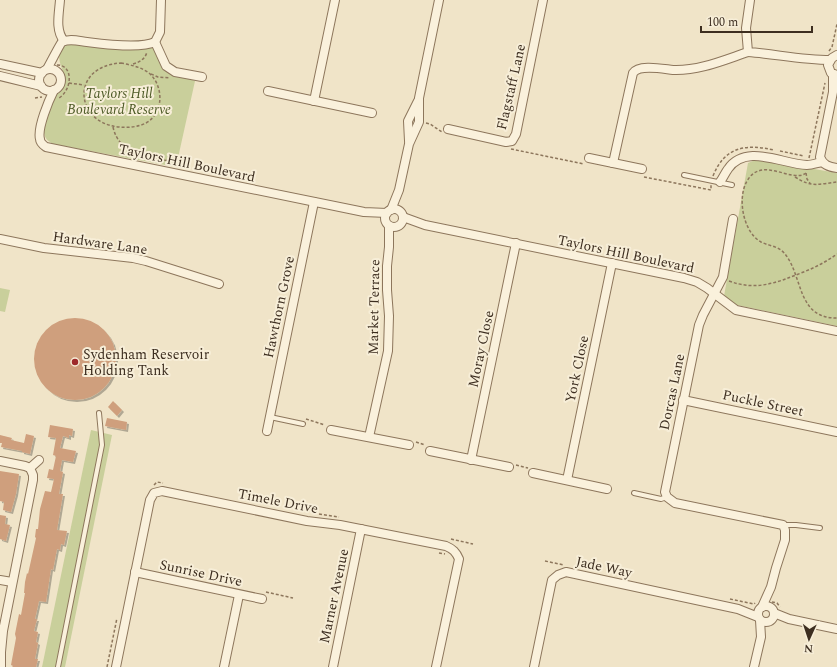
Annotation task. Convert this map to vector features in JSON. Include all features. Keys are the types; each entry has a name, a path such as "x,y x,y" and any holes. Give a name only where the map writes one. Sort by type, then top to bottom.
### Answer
{"street":[{"path":"60,0 58,28 64,41"},
{"path":"152,44 160,32 161,0"},
{"path":"314,101 334,0"},
{"name":"Market Terrace","path":"370,437 388,351 389,316 387,266 399,190 409,144 408,120 419,98 439,0"},
{"name":"Flagstaff Lane","path":"448,129 506,142 512,141 516,134 543,0"},
{"path":"748,52 746,28 750,0"},
{"path":"42,87 39,79 56,53 59,44 64,41 72,40 104,44 152,44"},
{"path":"152,44 166,66 175,72 202,77"},
{"path":"613,163 632,73 634,70 640,68 647,67 656,69 683,70 719,62 748,52 774,53 833,63 833,92"},
{"path":"0,76 48,90 54,90 61,82 57,71 56,53"},
{"path":"0,64 44,71 54,69 57,71"},
{"path":"837,82 833,92 820,152 822,162 826,165 837,168"},
{"name":"Taylors Hill Boulevard","path":"42,87 45,109"},
{"name":"Taylors Hill Boulevard","path":"54,90 45,109 39,139 46,147 394,219 425,224 690,280 707,288 736,310 837,331"},
{"path":"268,91 372,113"},
{"path":"720,182 727,169 736,161 749,156 759,156 808,165 822,162"},
{"path":"589,158 642,169"},
{"name":"Hawthorn Grove","path":"267,431 314,202"},
{"name":"Dorcas Lane","path":"667,497 665,492 699,325 702,314 722,278 733,219"},
{"name":"Hardware Lane","path":"0,239 44,248 133,258 218,284"},
{"name":"Moray Close","path":"471,460 516,243"},
{"name":"York Close","path":"567,480 612,264"},
{"name":"Puckle Street","path":"683,400 837,432"},
{"path":"331,430 409,445"},
{"path":"430,451 471,460 512,466"},
{"path":"30,468 39,460"},
{"path":"0,461 30,468 33,475 3,631 0,653 2,667"},
{"path":"533,473 607,489"},
{"name":"Timele Drive","path":"116,667 150,500 157,491 308,521 361,529 446,546 452,549 457,553 459,559 436,667"},
{"path":"667,497 676,503 783,525 786,530 785,540 765,611 754,667"},
{"name":"Marner Avenue","path":"333,667 361,529"},
{"name":"Sunrise Drive","path":"135,572 262,600"},
{"name":"Jade Way","path":"534,667 552,580 558,575 566,572 738,609 765,611 789,619 837,629"},
{"path":"0,580 12,582"},
{"path":"224,667 239,595"}],"lane":[{"path":"684,176 732,185"},
{"path":"58,667 102,445 99,413"},
{"path":"270,417 301,423"},
{"path":"634,494 661,499 667,497"},
{"path":"783,525 820,528"}],"path":[{"path":"833,63 825,53 832,47 837,24"},
{"path":"131,65 140,62 146,56 152,44"},
{"path":"116,63 131,65 149,73 156,82 160,93 160,103 156,112 146,123 134,127 113,127 98,120 88,108 85,101 84,85 90,76 102,66 116,63"},
{"path":"808,165 825,80"},
{"path":"69,84 84,85"},
{"path":"113,127 116,135 125,147 134,153 143,157 176,162 174,173"},
{"path":"811,184 807,179 806,173 799,176 770,170 755,173 747,181 744,188 743,209 745,220 752,234 761,242 784,252 801,292 810,308 820,314 837,318"},
{"path":"792,175 801,181 811,184 818,185 837,182"},
{"path":"722,278 742,284 762,286 779,282 816,267 837,254"},
{"path":"301,423 300,418 332,426 331,430"},
{"path":"512,466 533,469 533,473"},
{"path":"439,553 447,555"},
{"path":"545,561 566,565"},
{"path":"730,599 765,611"},
{"path":"107,667 118,614"}],"green space":[{"name":"Taylors Hill Boulevard Reserve","path":"68,43 153,48 164,69 195,81 176,167 53,144 47,140 44,133 50,105 54,97 63,87 65,80 60,64 60,53 62,48"},
{"path":"758,159 837,173 837,326 737,305 724,296 748,163"},
{"path":"0,288 10,290 5,312 0,311"},
{"path":"91,430 112,435 65,667 42,667"}],"building":[{"name":"Sydenham Reservoir Holding Tank","path":"75,318 91,321 104,330 113,343 116,359 113,375 104,388 91,397 75,400 59,397 46,388 37,375 34,359 37,343 46,330 59,321"},
{"path":"113,401 122,410 117,416 108,407"},
{"path":"107,418 127,422 126,430 105,426"},
{"path":"50,425 73,429 72,436 69,435 69,438 63,436 60,448 76,451 73,462 62,460 60,471 63,472 59,494 63,494 57,530 67,531 64,545 61,544 60,550 57,549 53,570 51,569 46,602 39,601 34,631 38,632 36,642 38,643 35,659 38,659 36,667 12,667 13,666 11,665 16,638 15,634 19,614 21,615 25,593 25,582 36,538 36,529 38,529 40,509 45,491 51,492 54,479 47,478 49,469 53,470 56,456 53,455 56,438 48,437"},
{"path":"26,434 34,436 30,454 1,447 2,443 0,443 0,435 12,438 11,440 24,443"},
{"path":"0,471 19,474 11,512 3,510 4,502 0,501"},
{"path":"0,515 6,516 5,524 10,525 6,541 0,539"}],"place":[{"name":"Sydenham Reservoir Holding Tank","path":"75,362"}]}
